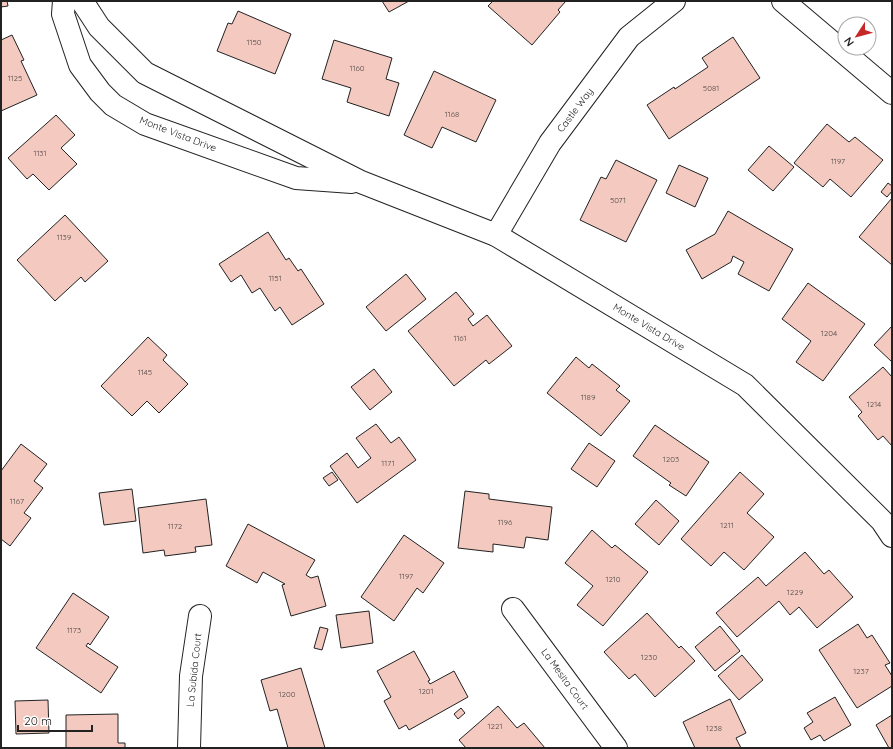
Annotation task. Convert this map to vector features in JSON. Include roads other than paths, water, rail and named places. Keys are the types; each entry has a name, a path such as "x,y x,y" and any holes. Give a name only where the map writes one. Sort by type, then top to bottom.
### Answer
{"street":[{"name":"Monte Vista Drive","path":"64,1 63,14 80,65 100,92 114,105 145,124 296,178 361,182"},
{"name":"Monte Vista Drive","path":"82,1 99,27 145,73 361,182 496,235 745,385 882,521 892,536"},
{"name":"Castle Way","path":"496,235 550,142 629,37 674,1"},
{"path":"783,1 892,94"},
{"name":"La Mesita Court","path":"513,609 616,748"},
{"name":"La Subida Court","path":"189,748 191,676 200,616"}]}
